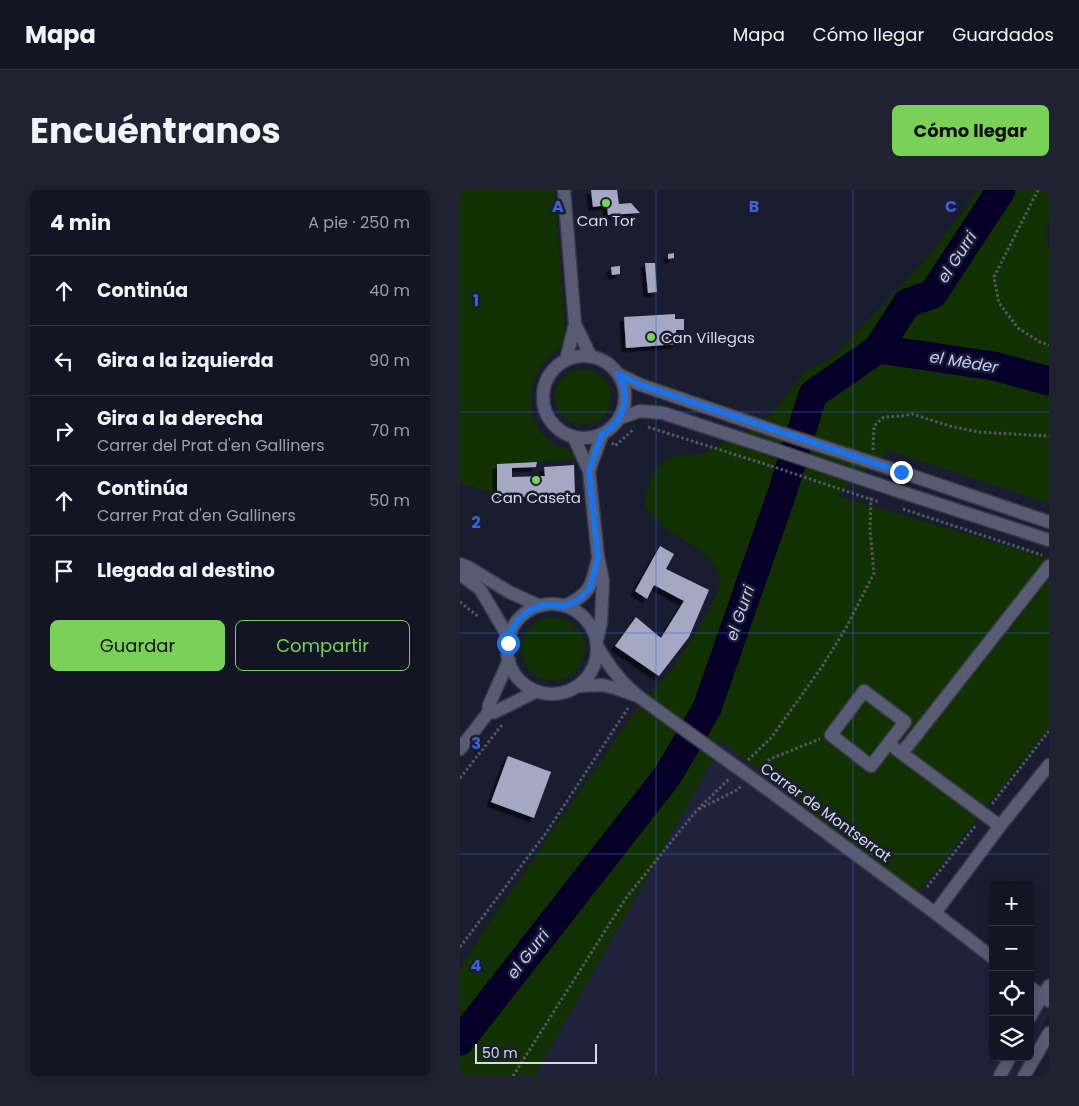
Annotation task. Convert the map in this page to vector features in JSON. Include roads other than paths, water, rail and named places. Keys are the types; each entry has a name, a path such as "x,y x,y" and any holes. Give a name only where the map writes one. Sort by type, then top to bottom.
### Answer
{"street":[{"path":"564,190 575,324 566,360"},
{"path":"575,324 592,357"},
{"path":"578,356 592,357 598,358 609,365 618,374 624,386 624,405 620,418 602,434 589,438 574,438 563,433 553,425 546,414 543,402 543,389 548,377 556,367 566,360 578,356"},
{"path":"618,374 641,385 683,400 1049,522"},
{"path":"620,418 640,411 663,413 1049,540"},
{"path":"589,471 602,434"},
{"path":"574,438 589,471 598,557 603,581 601,622 593,668 587,678 578,686 569,691 547,694 527,686 519,679 513,670 507,649 509,638 519,619 529,611 540,606 553,604 565,606 584,618 592,628 597,644"},
{"path":"565,606 578,600 590,588 598,557"},
{"path":"460,564 518,597 540,606"},
{"path":"902,753 1049,566"},
{"path":"460,574 480,589 509,638"},
{"name":"Carrer de Montserrat","path":"597,644 606,661 636,700"},
{"path":"460,749 488,713 489,705 509,660"},
{"name":"Carrer de Montserrat","path":"578,686 602,685 615,688 636,700 772,792 989,955"},
{"path":"488,713 495,712 537,691"},
{"path":"864,691 905,722 888,744 871,766 830,735 864,691"},
{"path":"888,744 1000,826"},
{"path":"935,913 1000,826 1049,765"},
{"path":"1031,1016 1047,994 1034,989"},
{"path":"1024,1076 1049,1033"},
{"path":"1000,1076 1008,1061"}],"waterway":[{"name":"el Gurri","path":"460,1041 668,775 707,708 782,493 813,394 878,349 907,303 933,294 1001,190"},
{"name":"el Mèder","path":"878,349 994,366 1049,381"}],"place":[{"name":"Can Tor","path":"606,203"},
{"name":"Can Villegas","path":"651,337"},
{"name":"Can Caseta","path":"536,480"}]}
